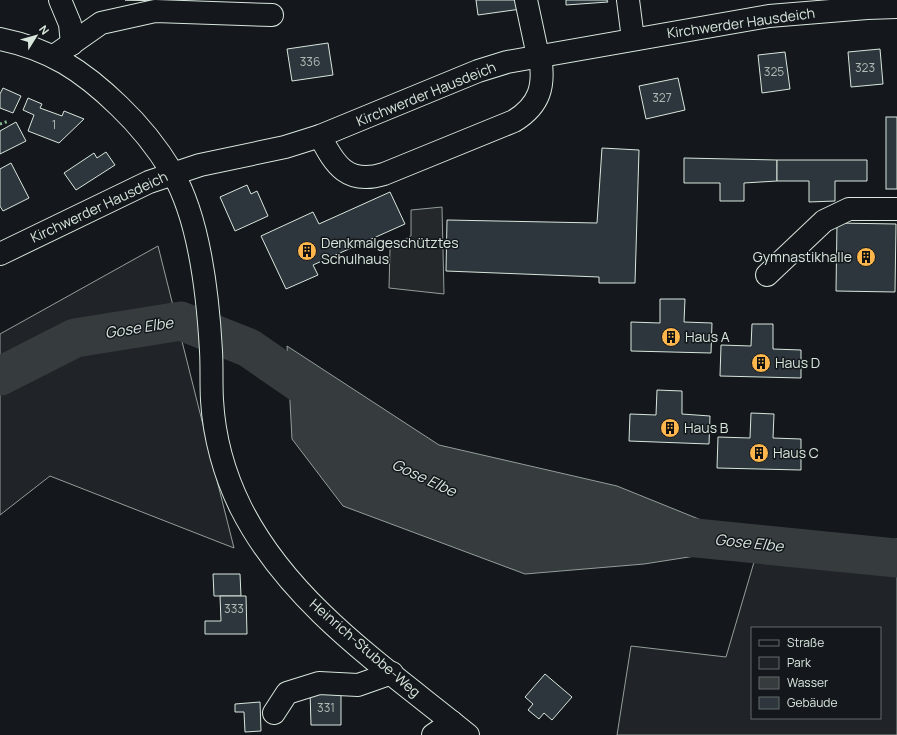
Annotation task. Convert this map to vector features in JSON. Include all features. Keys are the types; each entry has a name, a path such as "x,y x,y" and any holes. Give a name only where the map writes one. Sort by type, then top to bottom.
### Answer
{"street":[{"path":"60,0 70,24 72,44"},
{"path":"320,136 335,163 352,176 372,178 514,121 525,114 534,103 541,88 542,75 526,0"},
{"path":"628,0 633,39"},
{"name":"Kirchwerder Hausdeich","path":"0,254 149,182 172,173 200,165 278,148 320,136 478,71 539,56 769,16 897,7"},
{"path":"54,56 101,23 155,11 272,15"},
{"path":"0,39 24,44 54,56 78,69 124,110 148,138 172,173"},
{"name":"Heinrich-Stubbe-Weg","path":"172,173 186,202 194,228 208,314 211,351 212,403 226,476 241,508 264,549 291,583 337,629 460,728"},
{"path":"767,275 824,221 849,209 897,209"},
{"path":"274,714 287,693 320,683 358,685 392,673"},
{"path":"433,735 460,728"}],"green space":[{"path":"158,246 234,548 50,476 0,515 0,334"},
{"path":"762,535 883,541 897,539 897,735 617,735 631,646 726,657"}],"shaded area":[{"path":"442,207 444,294 389,288 390,249 411,236 411,210"}],"water":[{"path":"287,346 439,445 617,486 716,526 721,552 644,564 525,574 343,506 292,439"}],"building":[{"path":"125,0 161,0 161,1"},
{"path":"476,0 520,0 521,9 478,15"},
{"path":"566,0 607,0 608,2 566,5"},
{"path":"328,43 333,75 292,81 287,49"},
{"path":"880,49 883,84 851,87 848,52"},
{"path":"785,52 790,89 762,93 758,55"},
{"path":"678,78 685,110 646,119 639,86"},
{"path":"3,88 21,96 13,113 0,108 0,94"},
{"path":"28,98 42,104 40,108 62,116 64,111 84,119 59,143 28,131 34,115 23,110"},
{"path":"886,117 897,117 897,189 886,189"},
{"path":"16,122 26,141 0,154 0,131"},
{"path":"602,148 639,150 635,283 599,283 599,277 446,271 447,220 597,223"},
{"path":"106,152 115,165 76,190 64,173 94,153 97,158"},
{"path":"684,158 777,160 777,181 744,183 744,201 720,201 720,183 684,183"},
{"path":"777,160 867,160 867,181 835,181 835,201 809,202 809,181 777,181"},
{"path":"11,163 29,198 3,211 0,206 0,169"},
{"path":"247,185 251,194 257,191 268,216 235,231 220,197"},
{"name":"Denkmalgeschütztes Schulhaus","path":"390,192 405,224 313,265 318,275 286,289 261,236 313,212 319,224"},
{"name":"Gymnastikhalle","path":"837,223 896,224 895,292 836,291"},
{"name":"Haus A","path":"660,299 685,299 684,322 712,323 711,353 631,351 631,322 660,323"},
{"name":"Haus D","path":"752,324 773,324 773,349 801,350 801,378 720,376 721,345 751,346"},
{"name":"Haus B","path":"657,390 682,391 682,414 710,416 709,444 629,441 630,414 656,415"},
{"name":"Haus C","path":"751,413 774,414 773,438 801,439 801,470 717,468 718,437 750,438"},
{"path":"213,574 240,574 241,596 214,596"},
{"path":"220,596 246,596 247,634 205,634 205,621 221,621"},
{"path":"545,674 572,697 552,720 544,713 539,719 528,710 533,704 525,697"},
{"path":"310,691 341,691 341,725 311,725"},
{"path":"260,702 261,731 245,732 244,712 235,712 235,704"}],"waterway":[{"name":"Gose Elbe","path":"0,376 75,338 181,321 249,348 320,397 331,407"},
{"name":"Gose Elbe","path":"666,535 897,558"}],"hedge":[{"path":"0,124 9,121"}],"place":[{"name":"Denkmalgeschütztes Schulhaus","path":"307,251"},
{"name":"Gymnastikhalle","path":"866,257"},
{"name":"Haus A","path":"671,337"},
{"name":"Haus D","path":"761,363"},
{"name":"Haus B","path":"670,428"},
{"name":"Haus C","path":"759,453"}]}
